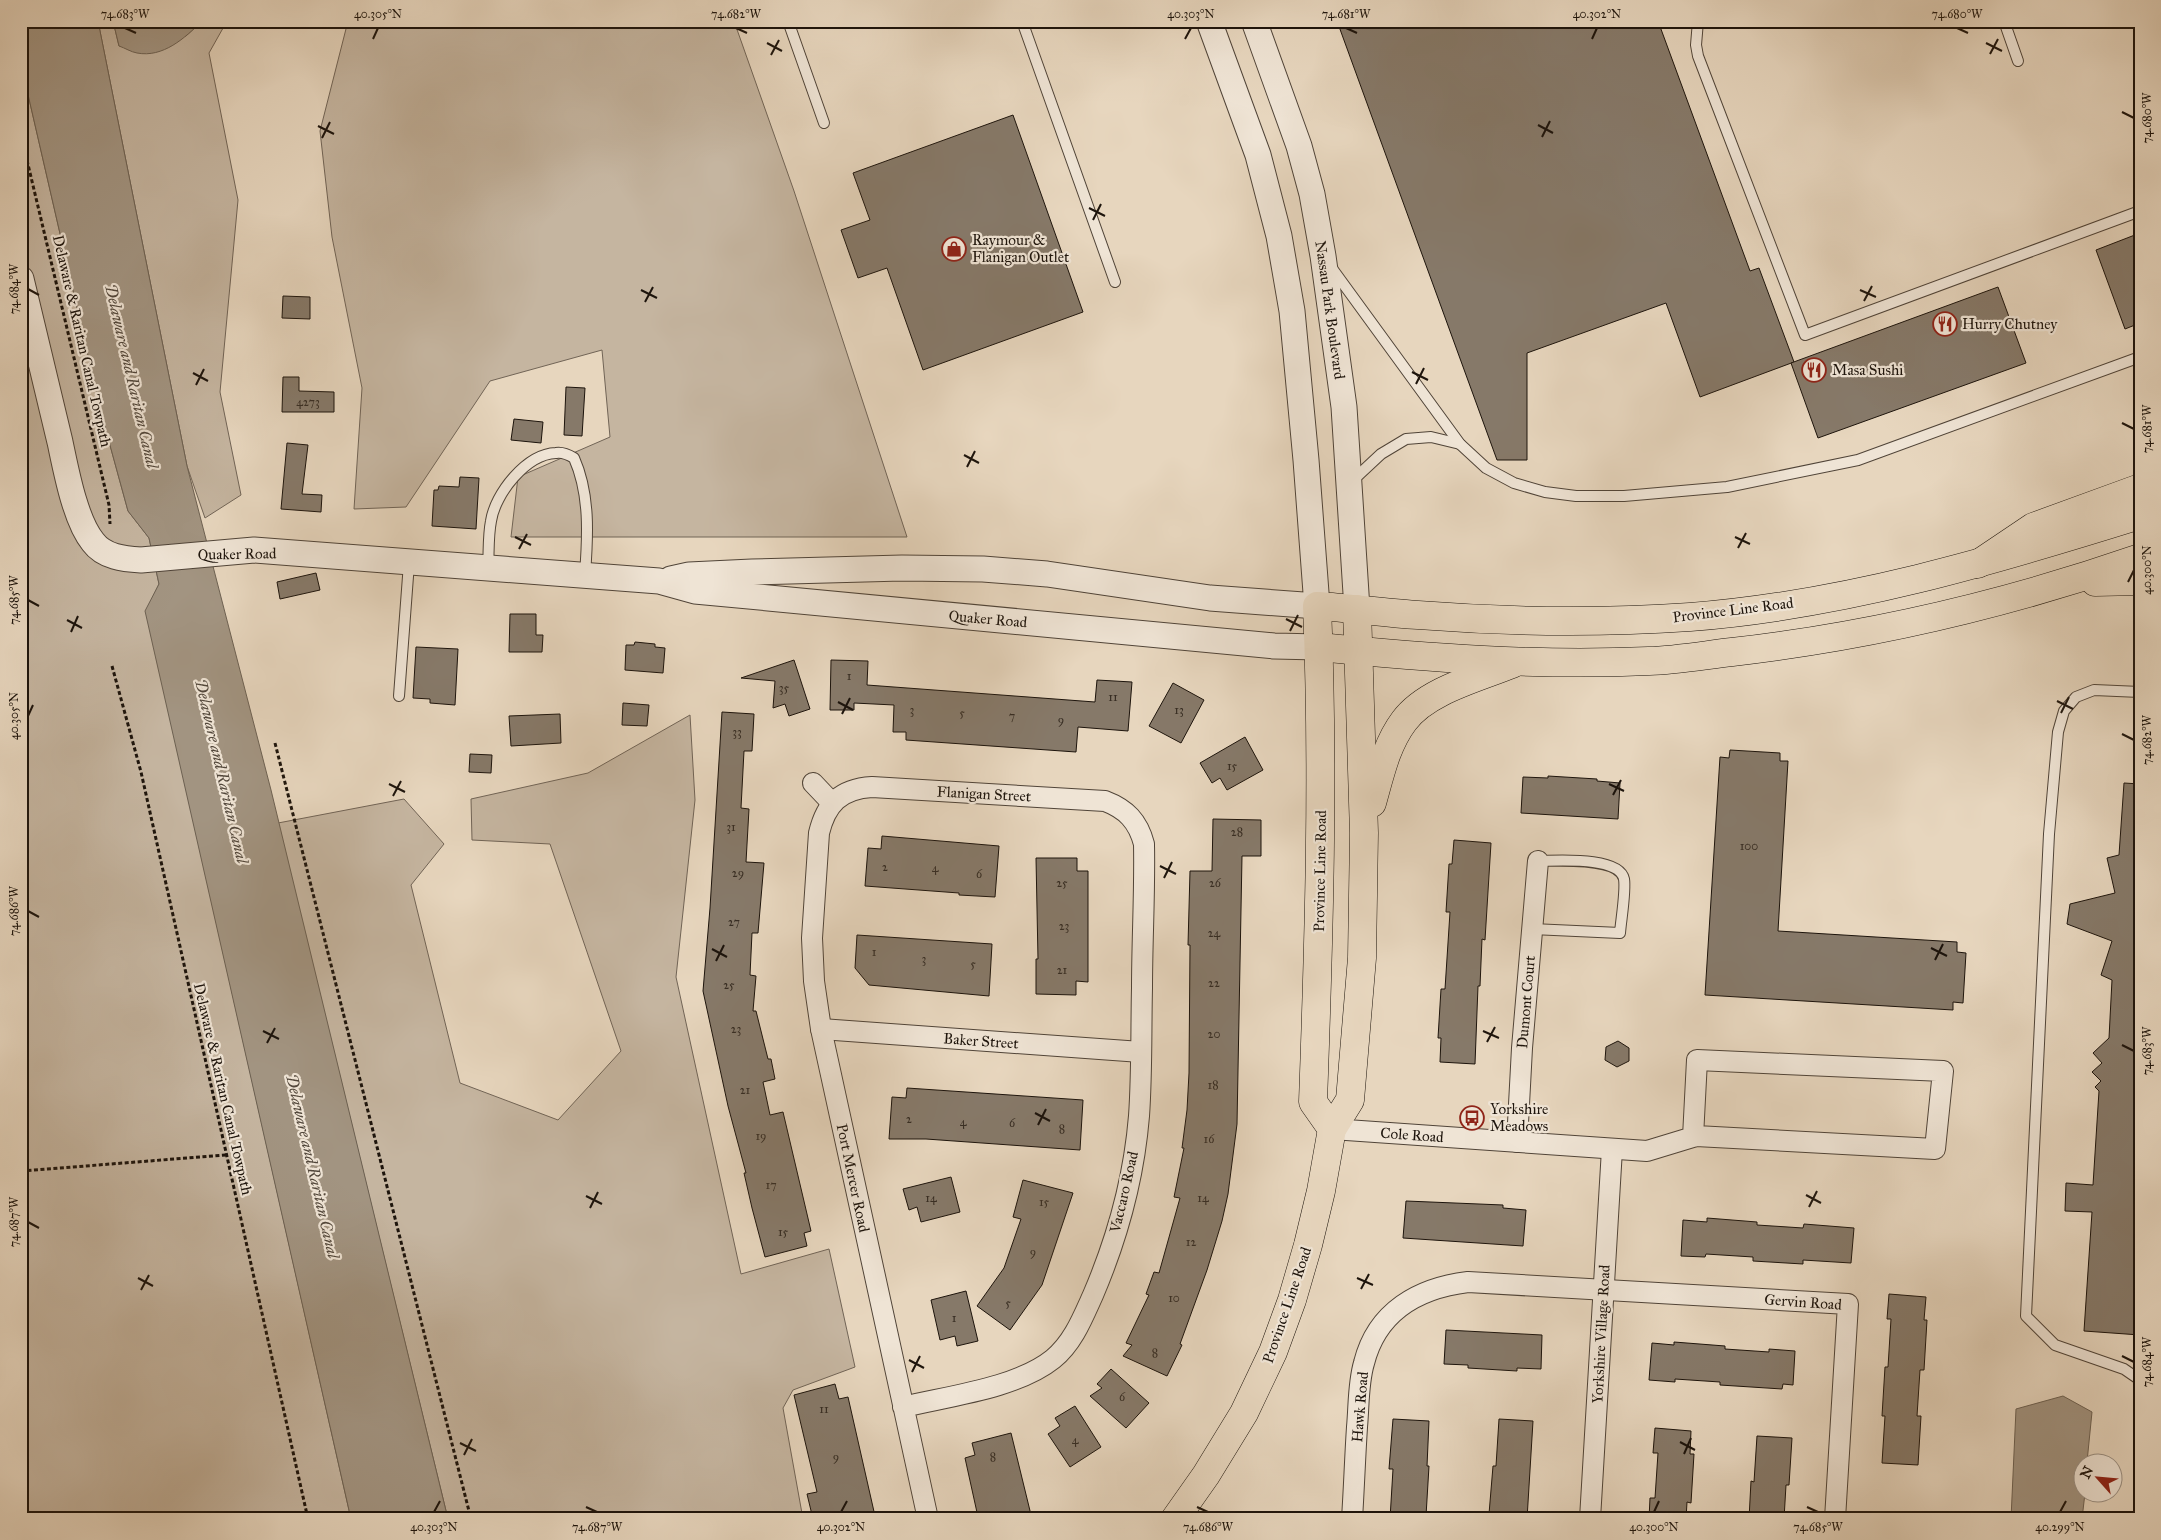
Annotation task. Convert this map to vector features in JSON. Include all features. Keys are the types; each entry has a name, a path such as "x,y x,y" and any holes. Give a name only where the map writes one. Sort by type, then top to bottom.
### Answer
{"main road":[{"path":"1978,564 2033,527 2140,488"},
{"name":"Province Line Road","path":"1175,1519 1206,1475 1244,1413 1273,1352 1292,1300 1308,1245 1321,1191 1332,1129 1350,1100 1362,958 1364,833 1360,651 1357,609 1417,615 1530,621 1690,617 1743,612 1847,595 1917,580 2039,547 2140,515"},
{"path":"1319,647 1518,662 1652,661 1776,647 1900,626 2069,583 2140,558"},
{"path":"2069,583 2140,581"},
{"path":"1317,606 1357,609"},
{"name":"Province Line Road","path":"1317,606 1321,889 1313,1102 1332,1129"},
{"path":"1364,833 1384,761 1404,720 1439,693 1518,662"}],"street":[{"path":"1209,21 1258,156 1279,236 1292,311 1317,606"},
{"name":"Nassau Park Boulevard","path":"1254,21 1299,146 1312,194 1323,256 1344,407 1357,609"},
{"path":"21,279 69,482 83,524 93,543 106,554"},
{"name":"Quaker Road","path":"106,554 123,559 141,560 212,552 254,550 585,575 659,581 695,591 1274,646 1319,647"},
{"name":"Quaker Road","path":"659,581 689,575 752,572 902,568 983,569 1047,574 1210,598 1317,606"},
{"path":"813,783 832,803"},
{"name":"Flanigan Street","path":"832,803 845,793 859,788 872,787 1105,801 1120,807 1134,808 1144,851"},
{"name":"Port Mercer Road","path":"832,803 823,816 819,833 812,938 814,981 821,1030 928,1519"},
{"name":"Vaccaro Road","path":"903,1407 1013,1382 1035,1372 1055,1358 1070,1341 1083,1318 1103,1272 1119,1225 1132,1166 1136,1137 1141,1052 1144,851"},
{"name":"Dumont Court","path":"1517,1142 1538,861"},
{"name":"Baker Street","path":"821,1030 1141,1052"},
{"name":"Cole Road","path":"1332,1129 1647,1151 1693,1137 1934,1149 1943,1071 1697,1060 1693,1137"},
{"name":"Yorkshire Village Road","path":"1590,1519 1612,1149"},
{"name":"Hawk Road","path":"1352,1519 1360,1385 1364,1362 1373,1339 1385,1322 1403,1305 1424,1292 1445,1285 1468,1282 1603,1290"},
{"name":"Gervin Road","path":"1603,1290 1848,1304 1835,1519"}],"lane":[{"path":"788,21 824,123"},
{"path":"1022,21 1114,282"},
{"path":"1698,21 1696,45 1698,56 1805,335 2140,211"},
{"path":"2004,21 2018,61"},
{"path":"1323,256 1460,444 1486,468 1514,484 1545,492 1576,496 1624,496 1727,487 1858,460 2140,356"},
{"path":"1350,483 1381,454 1406,439 1431,437 1460,444"},
{"path":"488,568 491,521 498,497 518,473 541,456 556,452 574,458 581,474 588,538 585,575"},
{"path":"399,696 409,562"},
{"path":"2140,692 2094,690 2076,698 2064,711 2058,732 2049,834 2026,1316 2055,1344 2124,1369 2140,1380"},
{"path":"1532,929 1620,933 1624,880 1617,869 1605,863 1538,861"}],"path":[{"name":"Delaware & Raritan Canal Towpath","path":"21,135 109,505 110,534 106,554"},
{"name":"Delaware & Raritan Canal Towpath","path":"112,666 141,772 308,1519"},
{"path":"275,743 471,1519"},
{"path":"21,1171 226,1155"}],"shaded area":[{"path":"98,21 113,21 119,46 186,36 202,21 227,21 209,53 238,200 220,392 241,495 205,518 187,466"},
{"path":"348,21 734,21 794,191 907,537 511,537 518,477 610,437 602,350 490,381 406,507 354,509 362,388 332,237 320,131"},
{"path":"21,64 102,416 128,511 149,538 159,584 146,611 351,1519 21,1519"},
{"path":"690,715 695,800 676,977 741,1274 829,1249 855,1367 793,1390 783,1408 803,1519 448,1519 278,823 404,799 444,844 411,885 460,1083 558,1120 621,1051 550,844 472,840 471,799 588,773"}],"water":[{"name":"Delaware and Raritan Canal","path":"21,21 98,21 187,466 271,790 448,1519 351,1519 145,611 159,584 149,538 128,511 102,416 21,64"},
{"path":"113,21 202,21 181,40 165,50 147,54 119,46"},
{"path":"2063,1396 2092,1412 2088,1452 2074,1452 2074,1502 2084,1502 2082,1519 2011,1519 2016,1409"}],"building":[{"path":"1337,21 1658,21 1750,271 1759,268 1794,362 1700,397 1666,303 1527,353 1527,460 1497,460"},
{"name":"Raymour & Flanigan Outlet","path":"1013,115 1083,312 923,370 887,268 858,278 841,230 870,220 853,173"},
{"path":"2140,233 2140,323 2125,329 2096,250"},
{"path":"1998,287 2026,363 1818,438 1791,363"},
{"path":"283,296 310,297 310,319 282,318"},
{"path":"283,377 299,377 299,391 334,392 334,412 282,412"},
{"path":"566,387 585,388 582,436 564,435"},
{"path":"514,419 543,422 541,443 511,440"},
{"path":"287,443 308,445 302,494 322,495 321,512 281,509"},
{"path":"460,477 479,478 476,529 432,526 434,490 438,490 439,486 459,487"},
{"path":"316,573 320,590 280,599 277,582"},
{"path":"510,614 536,614 536,635 543,635 542,652 509,652"},
{"path":"635,642 655,644 655,647 665,648 663,673 625,670 626,645 634,645"},
{"path":"416,647 458,649 455,705 430,703 430,699 413,698"},
{"path":"794,660 810,709 789,716 785,704 773,708 775,681 741,678"},
{"path":"831,660 868,661 867,685 1095,702 1097,680 1132,682 1128,731 1078,727 1076,752 906,740 906,732 893,732 894,705 854,703 854,710 830,710"},
{"path":"1173,683 1204,700 1181,743 1149,726"},
{"path":"623,703 649,705 647,726 622,725"},
{"path":"722,712 754,714 752,751 744,751 741,808 749,809 746,862 764,863 758,933 752,933 750,975 756,976 753,1011 756,1011 768,1059 771,1059 775,1079 763,1082 770,1115 783,1112 811,1231 804,1233 807,1246 765,1257 744,1173 746,1173 728,1106 703,991"},
{"path":"560,714 561,743 511,746 509,716"},
{"path":"1245,737 1263,770 1227,790 1220,778 1212,783 1200,763"},
{"path":"1730,750 1780,753 1780,761 1788,761 1778,931 1957,942 1957,952 1966,953 1963,1003 1953,1002 1953,1010 1705,995 1720,757 1729,758"},
{"path":"470,754 492,755 491,773 469,772"},
{"path":"1548,776 1597,779 1597,781 1620,783 1618,819 1521,813 1523,777 1548,778"},
{"path":"2124,783 2140,784 2140,1335 2084,1331 2092,1212 2065,1211 2066,1183 2093,1185 2099,1091 2095,1087 2101,1081 2092,1072 2102,1063 2093,1053 2109,1038 2112,980 2101,975 2112,941 2067,924 2070,904 2115,893 2107,858 2119,855"},
{"path":"1213,819 1261,820 1261,856 1242,856 1237,1124 1228,1194 1207,1270 1180,1344 1182,1345 1167,1376 1123,1356 1132,1345 1126,1343 1149,1295 1146,1294 1154,1272 1159,1273 1180,1198 1174,1197 1184,1148 1182,1148 1189,1073 1190,945 1188,945 1190,871 1212,871"},
{"path":"882,836 999,846 995,897 865,886 868,848 881,849"},
{"path":"1454,840 1491,843 1485,940 1482,939 1480,986 1478,986 1475,1064 1440,1062 1441,1038 1438,1038 1441,989 1445,989 1450,912 1446,912 1449,864 1452,864"},
{"path":"1036,858 1077,858 1077,871 1088,871 1088,982 1076,981 1076,995 1036,994 1036,959 1038,959"},
{"path":"857,935 992,944 989,996 869,985 855,968"},
{"path":"1618,1041 1629,1048 1629,1061 1617,1067 1605,1060 1606,1047"},
{"path":"907,1088 1083,1100 1080,1150 926,1139 889,1139 892,1097 906,1098"},
{"path":"951,1177 960,1212 921,1222 917,1207 909,1210 903,1189"},
{"path":"1023,1180 1073,1193 1042,1285 1010,1330 977,1306 1004,1268 1021,1219 1013,1217"},
{"path":"1406,1201 1503,1205 1503,1208 1526,1210 1523,1246 1403,1238"},
{"path":"1707,1218 1757,1222 1757,1225 1803,1228 1804,1224 1854,1228 1851,1263 1803,1260 1803,1264 1753,1261 1753,1257 1706,1254 1705,1257 1681,1256 1683,1220 1707,1222"},
{"path":"966,1291 978,1341 957,1346 955,1336 940,1340 931,1300"},
{"path":"1889,1294 1926,1297 1924,1320 1927,1320 1924,1370 1920,1370 1917,1416 1921,1416 1918,1465 1882,1463 1885,1416 1882,1416 1885,1367 1888,1367 1891,1319 1887,1319"},
{"path":"1446,1330 1542,1335 1541,1369 1517,1368 1517,1371 1468,1368 1468,1365 1444,1364"},
{"path":"1674,1342 1725,1346 1725,1349 1769,1352 1769,1349 1795,1351 1793,1385 1783,1384 1782,1389 1720,1385 1720,1382 1675,1379 1675,1382 1649,1380 1652,1343 1674,1345"},
{"path":"1111,1369 1149,1403 1126,1428 1090,1396 1102,1388 1097,1384"},
{"path":"835,1384 839,1399 848,1397 875,1516 864,1519 813,1519 807,1494 817,1492 794,1395"},
{"path":"1075,1406 1101,1447 1070,1467 1048,1434 1060,1426 1055,1418"},
{"path":"1393,1419 1429,1421 1427,1466 1429,1466 1426,1516 1424,1519 1390,1519 1393,1469 1389,1469"},
{"path":"1499,1419 1533,1421 1527,1519 1492,1519 1492,1514 1489,1514 1493,1466 1496,1466"},
{"path":"1655,1428 1691,1431 1690,1454 1694,1454 1691,1503 1687,1502 1686,1519 1649,1519 1650,1498 1655,1498 1658,1453 1653,1453"},
{"path":"1011,1433 1032,1519 990,1519 989,1514 978,1517 965,1458 975,1455 972,1443"},
{"path":"1757,1436 1792,1438 1789,1485 1786,1485 1784,1519 1749,1519 1751,1481 1754,1482"}],"place":[{"name":"Raymour & Flanigan Outlet","path":"954,249"},
{"name":"Hurry Chutney","path":"1945,324"},
{"name":"Masa Sushi","path":"1814,370"},
{"name":"Yorkshire Meadows","path":"1472,1118"}]}
